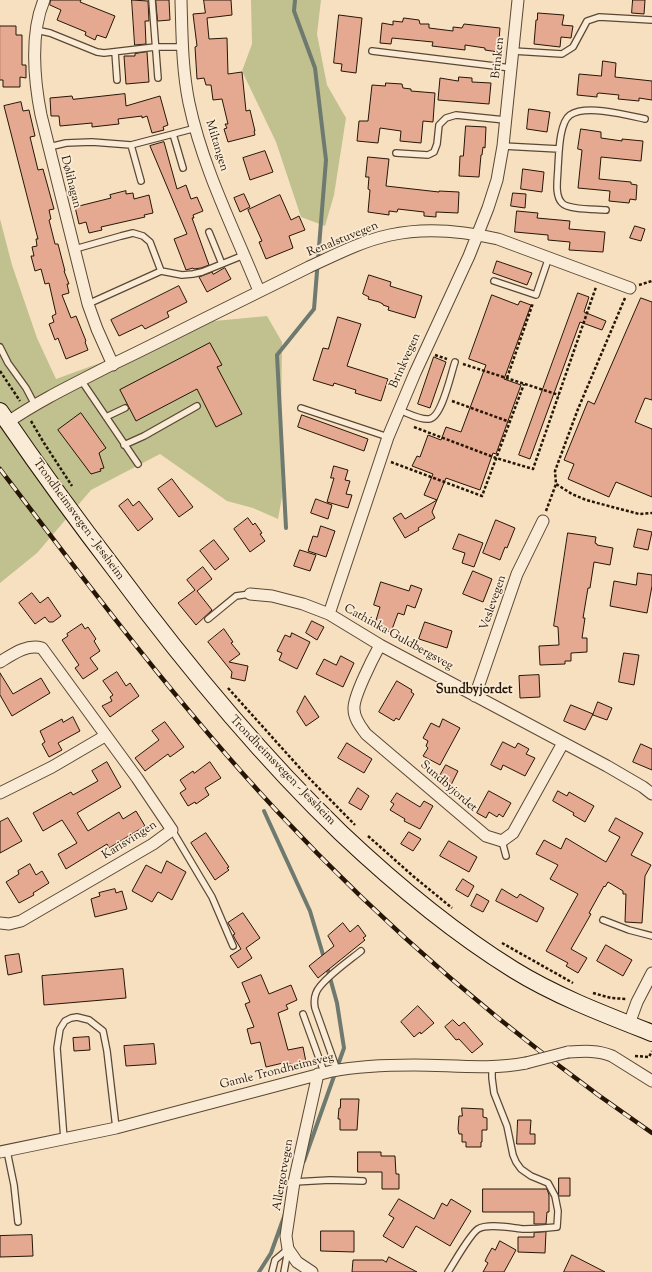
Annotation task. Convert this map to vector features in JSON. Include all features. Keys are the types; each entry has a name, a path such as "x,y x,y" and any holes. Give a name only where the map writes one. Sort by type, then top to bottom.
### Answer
{"main road":[{"name":"Trondheimsvegen - Jessheim","path":"4,416 80,523 155,624 226,712 304,797 359,850 416,901 463,936 515,971 572,1000 652,1033"}],"street":[{"name":"Dølihagan","path":"44,0 39,11 36,30 36,91 48,148 88,304 113,365"},
{"name":"Miltangen","path":"180,0 182,47 187,92 196,128 218,194 259,291"},
{"name":"Brinken","path":"505,120 518,0"},
{"name":"Brinkvegen","path":"329,614 388,437 469,256 488,208 497,180 503,146 505,120"},
{"name":"Renalstuvegen","path":"4,416 30,408 81,380 259,291 343,251 370,240 391,234 413,231 444,231 477,234 498,239 630,288"},
{"name":"Veslevegen","path":"475,696 517,574 543,521"},
{"name":"Cathinka Guldbergsveg","path":"250,594 272,596 295,602 329,614 380,645 607,766 652,794"},
{"name":"Sundbyjordet","path":"380,645 356,697 353,709 356,721 366,734 486,836 502,841"},
{"name":"Karisvingen","path":"0,662 23,649 36,646 42,648 137,778 172,830 153,844 21,921 9,924 0,923"},
{"path":"0,793 52,767 105,736"},
{"path":"502,841 513,833 563,743"},
{"path":"629,1024 637,1002 652,973"},
{"name":"Gamle Trondheimsveg","path":"3,1152 116,1128 337,1070 379,1066 414,1065 511,1066 568,1052 583,1051 605,1053 652,1080"},
{"name":"Allergotvegen","path":"288,1249 286,1236 294,1182 321,1073"},
{"path":"288,1249 297,1262 312,1272"}],"lane":[{"path":"152,0 158,78"},
{"path":"513,51 562,54 573,47 587,21 599,17 652,20"},
{"path":"36,30 50,33 104,53 155,47 182,47"},
{"path":"372,51 511,68"},
{"path":"115,52 117,80"},
{"path":"606,210 571,208 562,204 558,196 559,148 563,124 570,115 583,110 609,111 645,119"},
{"path":"396,153 428,155 434,152 437,144 439,125 446,118 456,115 505,120"},
{"path":"48,148 66,143 92,142 131,145 196,128"},
{"path":"173,134 184,168"},
{"path":"131,145 141,181"},
{"path":"503,146 559,148"},
{"path":"209,232 222,264"},
{"path":"75,249 133,233 143,236 150,242 160,271"},
{"path":"88,304 160,271 193,274 202,272 244,255"},
{"path":"494,281 536,295 549,258"},
{"path":"0,347 8,364 26,388 30,408"},
{"path":"397,415 423,419 431,419 436,416 444,398 455,362"},
{"path":"81,380 138,464"},
{"path":"124,444 144,436 197,406"},
{"path":"106,417 125,408"},
{"path":"301,408 388,437"},
{"path":"208,619 236,596 250,594"},
{"path":"172,830 212,897 233,946"},
{"path":"502,841 506,856"},
{"path":"603,920 629,930 652,936"},
{"path":"337,1070 315,1008 314,999 316,992 322,984 361,951"},
{"path":"303,1014 321,1073"},
{"path":"64,1139 58,1048 60,1029 65,1021 71,1018 78,1017 89,1020 103,1031 107,1051 116,1128"},
{"path":"448,1272 472,1236 480,1228 489,1226 525,1229 558,1228 558,1212 555,1196 548,1184 531,1176 521,1168 513,1155 507,1126 494,1093 492,1067"},
{"path":"3,1152 14,1185 18,1222"},
{"path":"294,1182 330,1180 363,1181"},
{"path":"272,1272 275,1260 288,1249"},
{"path":"284,1272 288,1249"}],"path":[{"path":"397,415 496,458 533,469 600,277"},
{"path":"543,521 556,484 555,471 578,409 630,288"},
{"path":"508,378 536,295"},
{"path":"426,350 455,362 558,395"},
{"path":"0,371 30,408 44,443 76,492"},
{"path":"381,458 482,496 524,384"},
{"path":"444,398 510,422"},
{"path":"556,484 572,494 586,500 639,514 652,513"},
{"path":"227,686 308,776 360,829"},
{"path":"366,834 413,876 454,909"},
{"path":"496,940 579,986"},
{"path":"586,989 611,998 630,999"},
{"path":"630,1056 649,1057 652,1050"}],"green space":[{"path":"251,0 321,0 317,34 327,85 346,118 334,195 325,226 301,217 276,142 242,71 252,44"},
{"path":"0,219 12,265 37,338 56,379 130,352 204,322 267,316 282,342 282,497 278,519 253,508 227,501 160,454 91,490 37,553 0,583"}],"building":[{"path":"51,0 81,0 80,2 115,16 106,38 97,35 95,40 85,35 86,32 57,20 61,10 50,5"},
{"path":"132,0 148,1 149,21 145,21 146,44 135,45"},
{"path":"156,0 169,0 170,20 158,21"},
{"path":"204,0 231,0 232,15 207,18 209,39 227,38 228,74 242,72 246,111 250,110 255,135 228,142 224,129 227,128 225,124 228,124 222,99 213,100 211,85 206,85 204,78 197,79 195,47 197,46 193,14 205,13"},
{"path":"633,0 645,0 644,14 632,13"},
{"path":"538,13 564,15 562,25 573,26 571,38 561,37 560,47 534,44"},
{"path":"339,15 362,18 356,73 341,71 342,64 334,63"},
{"path":"404,18 419,20 420,24 429,24 429,28 453,31 453,27 462,28 464,24 500,28 498,52 485,50 485,48 465,45 465,50 432,46 433,42 392,38 391,44 380,43 382,23 393,25 393,21 402,22"},
{"path":"0,26 16,26 16,35 22,35 22,65 26,65 26,78 20,77 20,87 3,87 3,80 0,80"},
{"path":"147,52 149,82 126,84 124,56 135,56 135,54"},
{"path":"603,61 616,63 615,77 652,81 652,100 639,98 639,101 618,99 619,95 599,93 597,94 597,97 577,95 579,74 601,76"},
{"path":"459,77 472,78 472,82 491,83 489,104 438,100 440,78 458,81"},
{"path":"386,83 402,84 403,88 411,89 411,91 435,93 433,122 423,121 421,143 400,141 401,131 380,128 378,143 357,141 359,121 368,121 372,85 385,86"},
{"path":"125,94 126,106 160,96 168,125 163,127 164,130 152,133 147,116 142,118 142,116 118,119 119,124 92,127 92,123 60,126 59,116 51,116 50,98 72,96 73,99"},
{"path":"21,102 23,111 29,110 35,136 30,137 38,170 43,169 54,209 49,210 51,219 49,220 55,244 58,244 64,271 69,284 67,284 69,293 62,295 71,318 76,316 88,350 66,359 58,338 55,340 49,324 54,322 52,316 56,314 49,283 45,284 41,269 35,271 31,256 34,256 32,247 37,246 36,239 38,239 4,106"},
{"path":"529,109 550,112 547,132 527,129"},
{"path":"466,126 486,127 485,148 483,147 481,155 479,177 459,176 460,156 463,156"},
{"path":"581,129 601,132 601,138 622,141 622,139 643,141 641,161 601,157 599,179 631,182 631,184 637,185 636,200 630,199 629,203 609,201 610,191 578,188 582,150 578,149"},
{"path":"164,142 177,189 186,185 191,199 197,197 203,211 193,215 194,218 192,218 209,265 201,268 186,270 174,239 187,234 150,146"},
{"path":"265,151 273,172 250,180 243,158"},
{"path":"368,157 389,159 386,186 439,192 459,192 458,213 436,212 436,217 424,216 424,212 398,209 397,212 389,211 389,215 368,212 370,190 368,189 369,177 366,177"},
{"path":"523,169 544,172 542,192 521,189"},
{"path":"126,191 126,194 133,193 134,199 149,195 153,213 144,215 145,217 101,227 102,230 89,233 86,222 79,224 75,207 111,198 110,195"},
{"path":"513,193 526,194 525,208 511,206"},
{"path":"244,194 250,207 240,212 234,198"},
{"path":"280,195 291,220 299,216 305,230 289,236 293,248 266,259 259,242 262,241 248,210"},
{"path":"517,211 538,213 537,218 570,221 569,229 605,232 603,252 569,250 570,242 548,240 548,235 515,232"},
{"path":"635,226 645,229 641,241 630,238"},
{"path":"497,261 532,273 527,285 493,273"},
{"path":"225,268 231,279 207,292 199,277 212,272 213,274"},
{"path":"369,275 391,282 390,286 422,296 415,318 388,310 389,307 368,299 369,297 363,294"},
{"path":"179,286 187,302 167,312 169,317 145,329 142,325 119,336 111,320"},
{"path":"578,293 589,297 584,312 606,321 602,330 580,322 530,459 519,455"},
{"path":"492,295 518,305 520,301 531,305 504,379 521,385 496,454 493,453 480,490 446,478 437,500 424,495 433,474 412,466 417,456 420,457 428,435 441,440 446,427 461,432 486,365 469,359"},
{"path":"641,298 652,302 652,400 645,398 635,422 652,429 652,497 616,482 609,497 568,479 574,464 564,460 588,401 594,404"},
{"path":"338,317 361,324 347,366 388,379 381,401 355,393 356,390 334,383 333,386 313,380 323,348 328,349"},
{"path":"210,343 222,365 217,367 242,414 216,427 197,389 136,421 120,390"},
{"path":"434,357 446,362 430,408 418,404"},
{"path":"81,413 106,448 99,453 104,468 100,469 101,471 91,474 58,430"},
{"path":"302,415 368,439 364,451 298,427"},
{"path":"334,466 348,470 345,480 350,481 346,494 352,495 348,508 327,502 334,478 331,478"},
{"path":"172,479 193,507 179,517 158,489"},
{"path":"128,499 133,506 139,501 153,519 138,531 119,506"},
{"path":"316,499 332,505 328,519 311,513"},
{"path":"437,500 432,512 435,518 405,538 393,518 401,513 405,519"},
{"path":"248,518 253,525 255,523 262,533 260,534 265,541 250,552 234,529"},
{"path":"496,520 515,528 507,548 505,547 500,560 483,553"},
{"path":"321,526 335,531 326,557 308,551 313,536 317,537"},
{"path":"638,529 652,532 648,550 634,547"},
{"path":"568,533 596,537 595,543 597,545 613,548 610,565 594,562 583,618 585,618 582,638 587,638 587,652 571,653 571,661 565,661 565,664 540,665 539,646 559,645 558,627 554,626"},
{"path":"459,534 483,543 474,567 462,563 465,553 453,549"},
{"path":"214,540 229,559 215,570 200,551"},
{"path":"300,550 316,555 310,571 294,566"},
{"path":"203,567 212,579 197,591 212,610 196,625 178,603 195,590 187,580"},
{"path":"473,571 492,579 483,602 463,594"},
{"path":"638,573 652,575 652,586 647,613 610,606 614,581 636,585"},
{"path":"381,582 409,591 411,585 422,589 415,608 407,605 404,615 398,613 391,632 374,627 380,607 374,605"},
{"path":"32,593 40,603 48,597 61,616 53,622 49,622 45,617 35,624 19,603"},
{"path":"312,621 324,627 317,640 306,633"},
{"path":"425,622 452,631 447,648 419,639"},
{"path":"82,624 85,629 88,627 96,639 94,641 100,651 90,658 98,669 83,679 75,668 79,665 62,640 68,636 67,634"},
{"path":"224,629 233,642 231,643 240,654 229,662 248,666 245,681 231,678 232,672 208,642"},
{"path":"292,633 310,642 297,669 279,660 282,653 277,651 285,635 290,637"},
{"path":"624,653 639,655 634,685 619,682"},
{"path":"341,656 354,663 343,687 316,674 324,659 336,665"},
{"path":"117,672 126,686 130,683 139,696 110,717 102,706 112,701 110,697 113,695 103,681"},
{"path":"0,673 13,694 41,678 50,693 12,716 0,695"},
{"path":"539,675 540,697 520,698 519,676"},
{"path":"397,681 412,690 411,692 414,694 399,720 396,718 394,721 379,712"},
{"path":"305,696 319,717 306,726 297,712"},
{"path":"598,702 612,708 607,720 593,715"},
{"path":"571,705 593,714 585,730 564,721"},
{"path":"73,717 80,731 58,743 62,750 49,757 42,744 45,742 40,731 62,719 63,722"},
{"path":"443,719 460,728 440,765 423,756 428,748 426,746 428,741 423,738 431,723 439,727"},
{"path":"165,722 184,747 170,757 168,754 145,771 135,758 159,740 152,731"},
{"path":"503,742 515,748 518,743 529,749 526,754 535,758 525,776 503,765 501,770 491,765"},
{"path":"347,743 372,759 364,773 338,758"},
{"path":"641,744 652,749 652,770 633,762"},
{"path":"107,762 121,787 77,813 88,831 119,812 123,819 136,811 145,826 109,848 107,844 66,869 58,854 77,843 62,820 43,831 33,813 71,792 73,795 98,781 92,771"},
{"path":"210,762 221,778 205,788 209,795 196,804 195,802 188,806 180,793 186,789 180,780 193,771 194,773"},
{"path":"446,765 458,771 450,787 437,781"},
{"path":"358,788 369,796 361,810 349,803"},
{"path":"489,791 511,803 503,817 499,814 497,817 489,812 486,818 477,813"},
{"path":"558,791 567,796 569,792 594,806 585,822 573,815 574,813 553,801"},
{"path":"397,793 420,807 424,801 433,806 420,829 404,821 405,819 390,810 394,804 391,802"},
{"path":"8,818 22,841 0,853 0,822"},
{"path":"616,818 643,833 631,855 651,865 645,876 642,923 625,922 626,894 623,894 623,891 608,882 605,887 604,886 589,913 591,914 571,949 587,958 578,973 566,966 568,963 546,951 578,894 550,879 558,865 536,854 544,840 561,849 566,838 606,862 620,837 609,831"},
{"path":"409,832 421,839 413,851 401,844"},
{"path":"206,833 229,867 227,868 229,870 215,880 191,843"},
{"path":"449,841 477,857 469,872 440,856"},
{"path":"167,861 186,872 172,900 158,892 152,902 132,891 146,865 161,873"},
{"path":"30,864 36,875 42,871 49,883 33,893 34,895 19,903 6,882 19,874 18,871"},
{"path":"463,879 474,886 468,897 456,890"},
{"path":"115,889 116,893 122,891 127,909 95,917 91,899 100,896 99,893"},
{"path":"502,889 517,898 520,894 544,908 537,922 496,901"},
{"path":"477,894 489,901 483,912 471,906"},
{"path":"243,913 260,938 246,948 252,958 238,968 230,956 241,949 233,935 235,934 228,923"},
{"path":"343,923 350,932 358,925 366,936 363,938 365,940 318,978 309,966 334,946 328,936"},
{"path":"606,945 632,960 623,976 597,961"},
{"path":"19,954 22,972 8,975 5,956"},
{"path":"123,969 126,998 44,1005 42,976"},
{"path":"261,975 269,994 291,985 297,1000 286,1005 288,1009 278,1013 288,1050 303,1047 306,1062 291,1066 290,1063 284,1065 283,1063 266,1067 260,1042 251,1044 247,1029 254,1027 245,1004 250,1002 242,983"},
{"path":"418,1006 434,1023 421,1034 420,1032 414,1037 401,1022"},
{"path":"453,1020 459,1026 464,1022 483,1044 472,1053 459,1039 456,1040 445,1027"},
{"path":"89,1037 90,1050 74,1051 73,1038"},
{"path":"154,1044 156,1064 126,1066 124,1046"},
{"path":"341,1099 359,1099 357,1130 340,1130 340,1119 338,1119"},
{"path":"462,1108 483,1109 483,1117 487,1118 487,1130 482,1130 481,1147 466,1147 466,1142 462,1142 462,1134 459,1134 458,1129 459,1116 462,1116"},
{"path":"518,1120 531,1120 530,1134 535,1134 535,1144 517,1144"},
{"path":"358,1152 381,1152 381,1156 395,1156 396,1174 399,1174 399,1189 382,1189 382,1172 358,1172"},
{"path":"559,1178 570,1178 570,1196 559,1196"},
{"path":"483,1189 547,1189 549,1195 549,1212 547,1212 546,1224 534,1224 534,1212 483,1212"},
{"path":"399,1199 434,1219 442,1203 447,1206 451,1199 471,1211 450,1246 416,1226 403,1248 383,1236 394,1218 389,1215"},
{"path":"321,1231 354,1231 354,1252 321,1251"},
{"path":"546,1232 545,1253 518,1252 518,1237 534,1237 534,1233"},
{"path":"32,1235 33,1256 0,1257 0,1236"},
{"path":"500,1241 516,1250 504,1272 483,1272 488,1263 485,1261 488,1255 492,1248 495,1250"},
{"path":"572,1255 605,1272 564,1272"},
{"path":"389,1257 417,1272 352,1272 353,1260 383,1260 386,1262"}],"waterway":[{"path":"286,528 277,355 314,309 326,160 315,68 294,11 295,0"},
{"path":"264,811 310,911 324,958"},
{"path":"304,1161 344,1048 337,1003 327,967"},
{"path":"259,1272 271,1253 285,1214"}],"railway":[{"path":"0,469 133,642 168,685 238,768 318,854 362,898 454,982 551,1060 652,1133"}],"district":[{"name":"Sundbyjordet","path":"474,691"}]}
